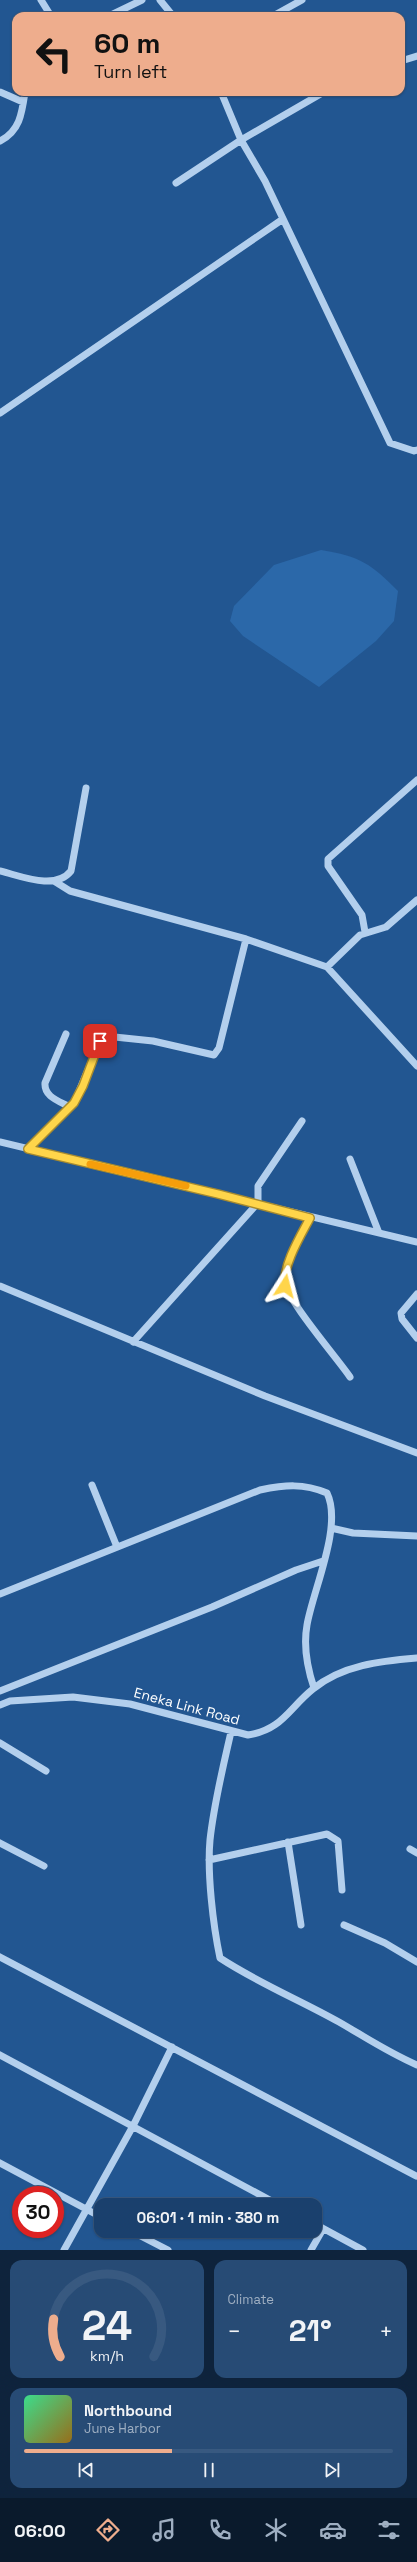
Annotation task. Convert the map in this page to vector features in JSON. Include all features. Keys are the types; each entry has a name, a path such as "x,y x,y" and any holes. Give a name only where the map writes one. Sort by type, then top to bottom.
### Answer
{"street":[{"path":"41,0 48,12"},
{"path":"117,12 142,0"},
{"path":"160,0 170,12"},
{"path":"280,12 302,0"},
{"path":"405,60 417,56"},
{"path":"0,92 23,102"},
{"path":"0,141 15,129 22,115 24,96"},
{"path":"223,96 241,140 251,153 390,443 414,451 417,450"},
{"path":"176,183 241,140 317,96"},
{"path":"0,413 283,219"},
{"path":"365,932 362,915 328,866 328,859 417,780"},
{"path":"0,871 38,880 54,881 65,878 71,871 86,788"},
{"path":"54,881 70,891 246,939 327,967 417,1066"},
{"path":"327,967 365,932 376,931 386,927 417,900"},
{"path":"28,1149 70,1107 83,1086 100,1041 105,1036 153,1041 214,1055 219,1048 246,939"},
{"path":"66,1034 45,1083 45,1089 49,1096 70,1107"},
{"path":"133,1342 257,1205 258,1186 302,1121"},
{"path":"0,1142 218,1194 310,1218 417,1242"},
{"path":"350,1159 379,1233"},
{"path":"310,1218 295,1246 286,1274 285,1286 293,1301 350,1377"},
{"path":"0,1286 265,1396 417,1453"},
{"path":"417,1294 401,1313 402,1319 417,1338"},
{"path":"92,1485 117,1547"},
{"path":"0,1594 260,1490 282,1485 299,1485 327,1493 332,1503 331,1528 320,1580 307,1624 305,1642 307,1665 314,1688"},
{"path":"331,1528 353,1533 417,1536"},
{"path":"0,1691 212,1607 296,1570 323,1561"},
{"name":"Eneka Link Road","path":"0,1705 10,1701 80,1698 130,1704 248,1735 262,1733 277,1725 314,1688 339,1673 383,1661 417,1658"},
{"path":"232,1732 215,1808 209,1860 220,1958 245,1974 338,2022 393,2055 417,2065"},
{"path":"0,1743 46,1772"},
{"path":"209,1860 327,1834 334,1837 338,1841 342,1890"},
{"path":"288,1842 301,1925"},
{"path":"0,1843 44,1866"},
{"path":"410,1849 417,1853"},
{"path":"344,1925 371,1936 417,1962"},
{"path":"0,1956 416,2176"},
{"path":"64,2250 133,2126 172,2047"},
{"path":"0,2055 266,2198"},
{"path":"0,2163 94,2214"},
{"path":"311,2250 323,2229 364,2250"},
{"path":"145,2238 168,2250"}],"shaded area":[{"path":"321,550 355,558 380,574 398,591 394,621 376,641 319,687 243,636 230,621 234,606 274,565"}],"slow traffic":[{"path":"90,1164 186,1186"}],"route":[{"path":"100,1041 83,1086 74,1103 28,1149 218,1194 310,1218 295,1246 284,1281 285,1286"}]}
